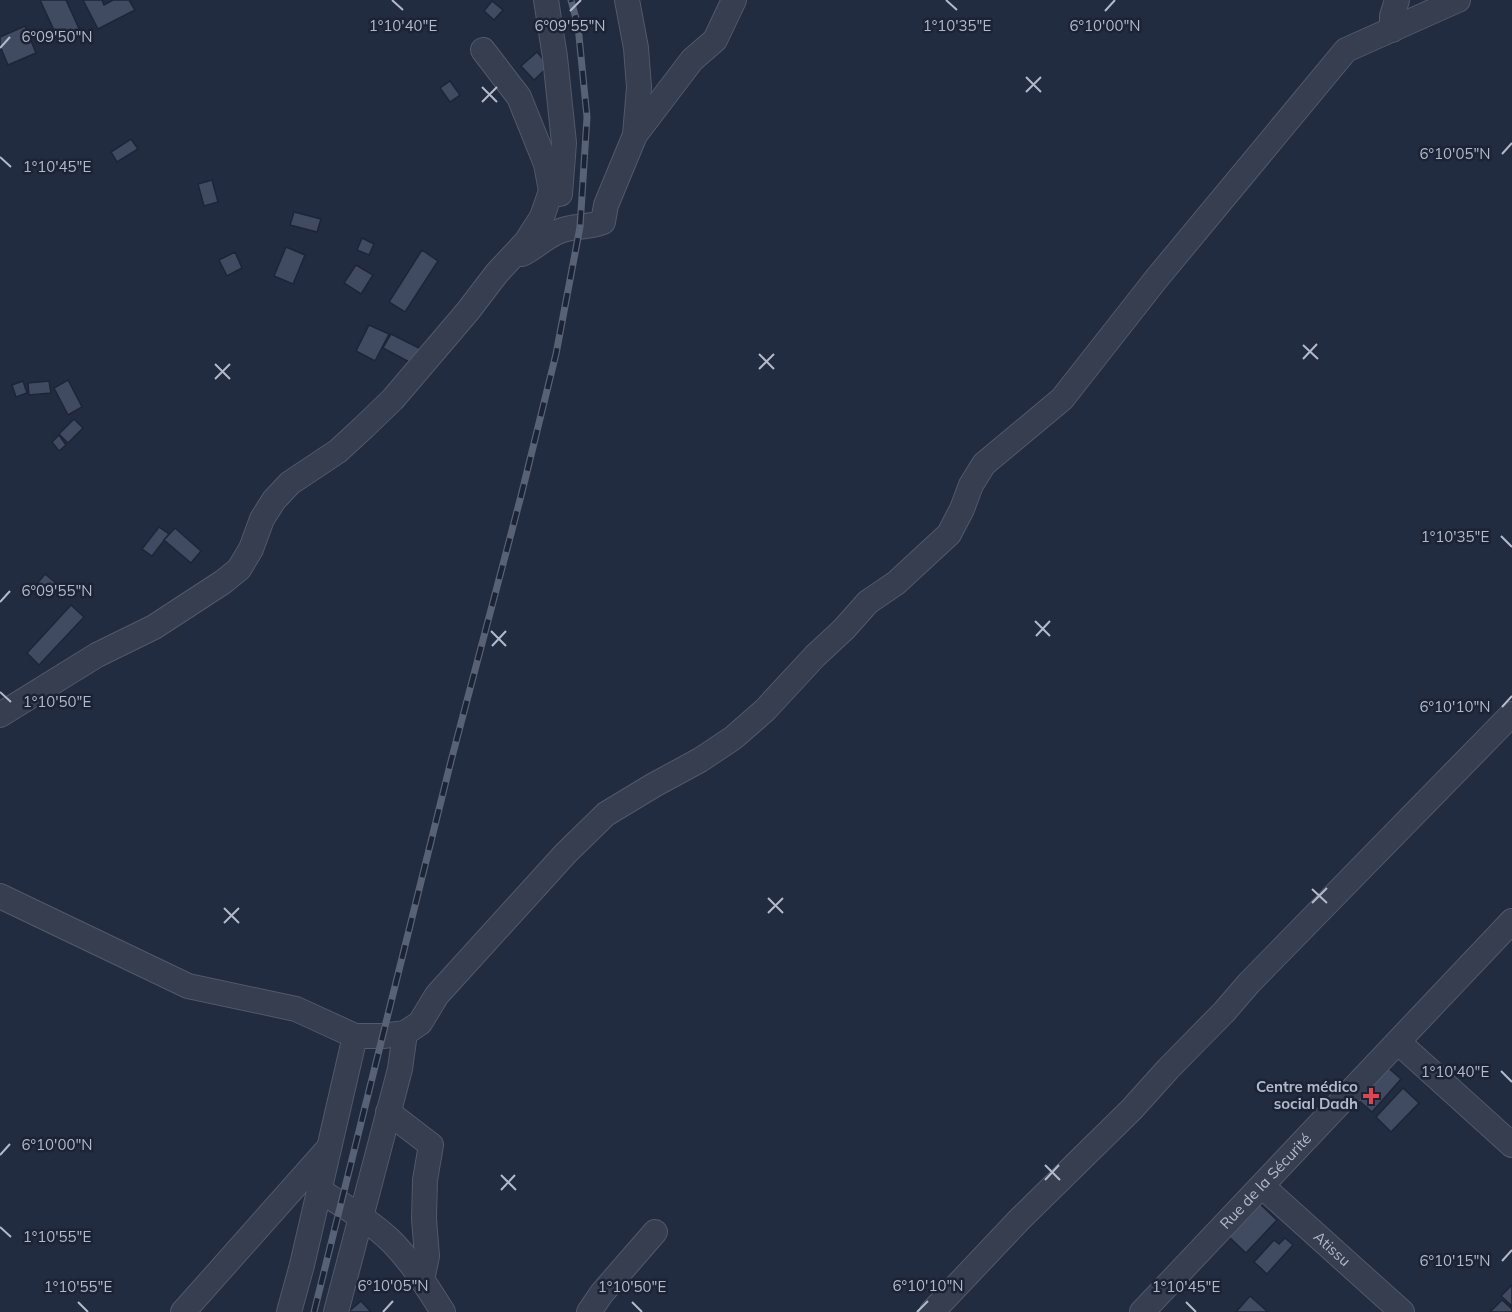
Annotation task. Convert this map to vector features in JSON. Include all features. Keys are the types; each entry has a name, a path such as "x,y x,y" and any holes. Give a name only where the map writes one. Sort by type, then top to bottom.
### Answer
{"street":[{"path":"546,0 555,57 564,143 560,231"},
{"path":"627,0 636,48 639,87 635,135"},
{"path":"509,261 560,231 580,226 591,227 603,222 606,205 635,135 692,60 715,40 734,0"},
{"path":"1392,30 1392,16 1397,0"},
{"path":"0,896 188,986 296,1009 355,1036 405,1033 420,1023 437,994 566,853 606,814 700,760 733,738 765,710 814,656 844,629 868,602 896,583 949,534 971,485 984,464 1062,399 1157,278 1346,50 1458,0"},
{"path":"0,715 97,655 154,627 239,569 251,549 262,519 274,500 290,483 338,451 393,399 526,242 542,217 551,191 546,164 519,97 483,50"},
{"path":"932,1312 1019,1220 1132,1109 1249,983 1512,714"},
{"name":"Rue de la Sécurité","path":"1142,1312 1512,921"},
{"path":"336,1312 399,1069 405,1033"},
{"path":"289,1312 355,1036"},
{"path":"1398,1042 1512,1145"},
{"path":"388,1112 431,1145 425,1180 424,1219 427,1256 422,1280"},
{"path":"183,1312 330,1146"},
{"name":"Atissu","path":"1262,1186 1402,1312"},
{"path":"319,1190 362,1218 391,1241 414,1268 443,1312"},
{"path":"589,1312 602,1293 655,1232"}],"building":[{"path":"40,0 66,0 81,33 60,43"},
{"path":"83,0 102,0 104,5 113,0 129,0 135,10 98,29"},
{"path":"492,1 503,10 494,20 484,11"},
{"path":"25,26 36,53 8,65 0,46 0,37"},
{"path":"537,52 549,66 534,80 521,66"},
{"path":"450,81 460,95 450,102 440,88"},
{"path":"131,139 138,149 117,162 111,152"},
{"path":"212,180 218,202 204,206 198,184"},
{"path":"294,212 321,219 317,232 290,225"},
{"path":"362,238 374,244 369,255 357,250"},
{"path":"286,247 305,255 293,284 274,276"},
{"path":"422,250 438,261 405,312 389,302"},
{"path":"235,252 242,268 227,276 219,260"},
{"path":"356,265 373,275 361,294 344,283"},
{"path":"369,325 389,334 375,361 356,351"},
{"path":"391,334 421,349 413,364 383,348"},
{"path":"68,380 82,407 68,415 54,388"},
{"path":"23,381 27,393 16,397 12,385"},
{"path":"49,381 51,393 29,395 28,383"},
{"path":"74,419 83,428 68,443 59,434"},
{"path":"59,435 66,445 59,451 52,442"},
{"path":"159,527 169,534 152,556 142,549"},
{"path":"175,528 201,551 191,563 164,540"},
{"path":"45,574 56,583 42,600 31,591"},
{"path":"71,605 84,617 39,665 27,653"},
{"path":"1385,1065 1401,1079 1372,1112 1356,1098"},
{"path":"1403,1088 1419,1103 1391,1132 1376,1117"},
{"path":"1260,1204 1277,1220 1246,1253 1229,1237"},
{"path":"1285,1238 1293,1245 1267,1274 1254,1262 1274,1240 1279,1244"},
{"path":"1512,1285 1512,1306 1501,1296"},
{"path":"1250,1296 1268,1312 1236,1312"},
{"path":"1502,1300 1512,1309 1512,1312 1490,1312"},
{"path":"361,1301 371,1312 348,1312"}],"railway":[{"path":"314,1312 451,761 556,354 580,227 587,117 578,26 571,0"}],"place":[{"name":"Centre médico social Dadh","path":"1371,1096"}]}
